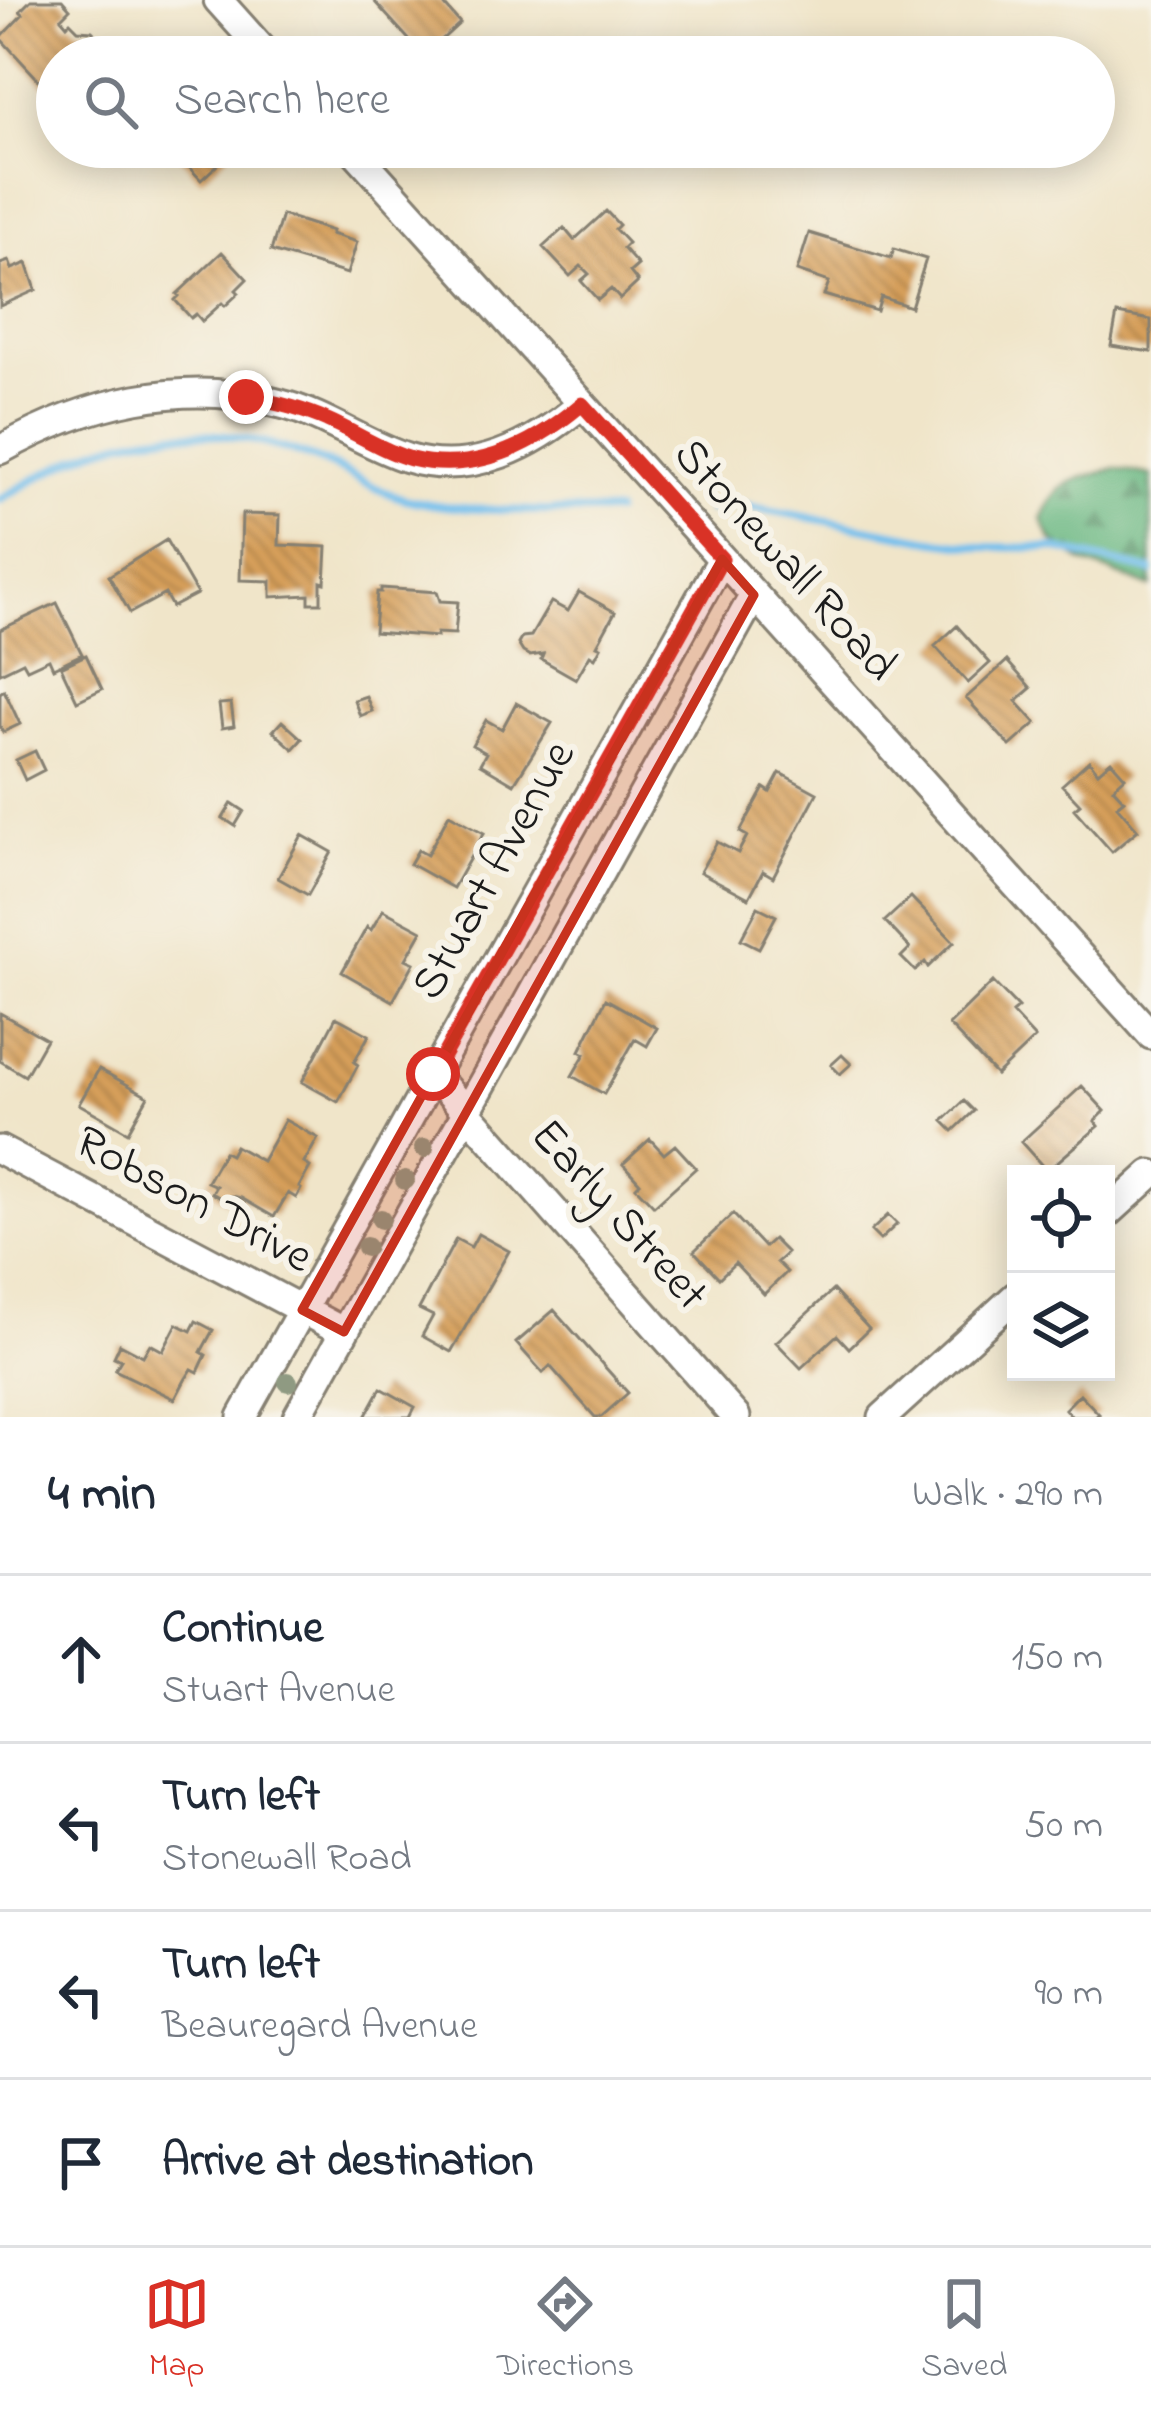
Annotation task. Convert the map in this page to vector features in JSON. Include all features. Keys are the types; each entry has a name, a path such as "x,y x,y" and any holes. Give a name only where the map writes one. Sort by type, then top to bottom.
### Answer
{"street":[{"path":"218,0 250,36"},
{"name":"Stonewall Road","path":"369,168 1151,1036"},
{"path":"0,450 62,418 108,404 201,393 281,404 324,418 409,458 458,462 496,457 527,444 582,404"},
{"name":"Stuart Avenue","path":"242,1417 722,559"},
{"name":"Stuart Avenue","path":"297,1417 754,596"},
{"name":"Early Street","path":"433,1074 736,1417"},
{"name":"Robson Drive","path":"0,1150 344,1332"},
{"path":"1115,1207 1151,1174"},
{"path":"883,1417 1007,1304"}],"highlighted area":[{"path":"722,559 754,595 344,1332 302,1310"}],"green space":[{"path":"1116,468 1151,475 1151,587 1082,562 1051,539 1042,519 1062,487"}],"building":[{"path":"31,0 62,0 70,9 61,18 67,25 70,22 97,36 36,36 36,77 0,38 23,14 20,11"},
{"path":"373,0 440,0 460,23 446,36 406,36"},
{"path":"190,168 214,168 201,180"},
{"path":"606,211 628,243 623,248 638,265 630,272 638,282 620,299 611,289 598,300 581,281 589,274 581,266 570,276 543,247 564,228 574,240"},
{"path":"282,215 357,242 347,274 271,251"},
{"path":"809,233 891,258 894,249 926,259 911,307 881,297 877,311 824,295 829,282 797,271"},
{"path":"222,252 247,279 225,306 222,303 202,321 196,314 191,318 175,300 177,294"},
{"path":"9,261 12,269 27,263 36,290 0,306 0,264"},
{"path":"1117,314 1151,320 1151,352 1111,346"},
{"path":"242,514 280,515 279,545 327,547 321,603 309,603 309,595 271,597 271,581 240,580"},
{"path":"166,540 197,594 172,607 165,594 130,613 109,576"},
{"path":"381,588 437,592 440,601 458,602 455,634 374,632"},
{"path":"579,592 615,612 595,658 590,655 576,679 541,659 543,654 530,656 518,644 522,637 531,636 551,602 568,611"},
{"path":"57,603 82,654 53,668 49,659 27,669 23,662 0,673 0,630"},
{"path":"957,626 990,663 968,683 935,646"},
{"path":"86,655 102,689 77,701 61,667"},
{"path":"1007,661 1031,688 1016,701 1036,723 1010,746 966,698"},
{"path":"4,690 20,724 3,732 0,693"},
{"path":"366,696 372,711 360,716 354,700"},
{"path":"231,703 234,726 222,728 219,704"},
{"path":"516,703 552,723 514,784 480,764 486,753 472,745 486,720 502,729"},
{"path":"282,721 302,739 293,749 273,731"},
{"path":"35,751 44,770 25,780 16,760"},
{"path":"1089,761 1098,772 1111,761 1125,777 1113,788 1124,800 1117,806 1138,830 1112,852 1074,809 1080,804 1062,785"},
{"path":"780,773 817,793 773,877 763,871 749,898 700,872 717,842 738,853 747,836 740,832 764,788 770,792"},
{"path":"232,803 244,811 235,826 223,818"},
{"path":"449,814 484,833 453,888 410,864 418,850 427,855"},
{"path":"302,835 332,852 308,895 278,878"},
{"path":"911,897 954,942 928,967 925,962 915,971 901,957 910,948 885,921"},
{"path":"758,907 776,916 759,948 741,939"},
{"path":"383,910 422,931 406,959 414,963 393,1001 342,972 367,927 371,930"},
{"path":"993,982 1018,1008 1012,1013 1035,1038 996,1075 949,1025"},
{"path":"606,999 657,1028 647,1046 635,1039 604,1094 572,1076"},
{"path":"0,1013 46,1039 25,1076 0,1061"},
{"path":"336,1017 369,1035 338,1102 302,1082"},
{"path":"842,1055 851,1064 840,1074 831,1065"},
{"path":"99,1069 148,1096 128,1132 79,1104"},
{"path":"1082,1086 1105,1111 1095,1121 1099,1126 1054,1165 1042,1165 1021,1142"},
{"path":"964,1101 974,1111 953,1131 943,1121"},
{"path":"285,1120 318,1138 304,1163 310,1167 296,1198 288,1193 274,1217 241,1198 232,1196 229,1203 212,1193 216,1186 207,1182 224,1152 230,1155 235,1146 262,1161"},
{"path":"650,1139 664,1154 675,1145 696,1168 654,1206 623,1164"},
{"path":"733,1214 764,1247 773,1239 787,1253 777,1262 787,1272 764,1294 735,1263 719,1278 694,1251"},
{"path":"888,1215 897,1224 880,1240 871,1231"},
{"path":"478,1234 509,1251 451,1352 422,1336 433,1316 419,1309 456,1239 471,1247"},
{"path":"833,1290 869,1329 849,1348 837,1335 801,1368 776,1342"},
{"path":"554,1310 628,1393 601,1417 595,1417 550,1366 543,1373 516,1343"},
{"path":"196,1321 213,1330 201,1352 206,1355 198,1372 192,1369 175,1399 115,1370 121,1360 114,1357 120,1344 143,1356 150,1344 163,1351 177,1324 191,1331"},
{"path":"381,1388 415,1407 410,1417 365,1417"},
{"path":"1080,1394 1099,1414 1072,1417 1065,1409"}],"waterway":[{"path":"0,499 110,445 168,434 197,434 284,448 414,501 487,510 615,512"},
{"path":"710,510 729,503 937,541 1053,548 1151,571"}],"route":[{"path":"246,397 324,418 386,449 429,462 496,457 551,430 582,404 722,559 433,1074"}]}
